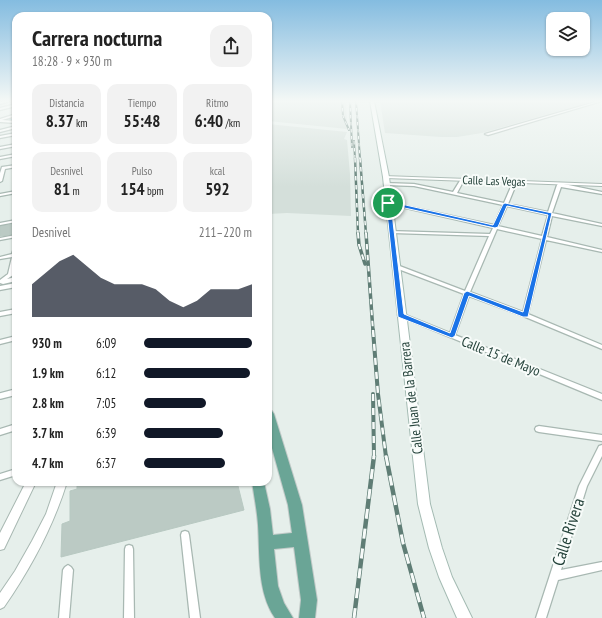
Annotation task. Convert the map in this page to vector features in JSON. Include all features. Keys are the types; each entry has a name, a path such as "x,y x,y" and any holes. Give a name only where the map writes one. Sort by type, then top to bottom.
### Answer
{"main road":[{"name":"Calle Juan de la Barrera","path":"377,130 386,180 400,315 424,504 438,556 456,601 465,618"},
{"path":"272,427 295,505 309,600 307,618"},
{"path":"259,486 264,518 271,588 278,607 285,618"},
{"path":"267,543 300,539"}],"street":[{"path":"0,131 6,130 10,135 0,137"},
{"path":"486,134 500,130"},
{"path":"0,148 12,146"},
{"path":"0,158 12,156"},
{"path":"0,181 3,168 12,167"},
{"name":"Calle Las Vegas","path":"386,180 462,180 602,185"},
{"path":"386,180 602,225"},
{"path":"454,194 462,180"},
{"path":"452,336 467,293 515,182"},
{"path":"525,315 559,184 602,193"},
{"path":"0,192 12,190"},
{"path":"0,195 12,193"},
{"path":"388,203 602,251"},
{"path":"0,224 12,222"},
{"path":"392,232 491,236"},
{"path":"0,239 12,237"},
{"path":"0,258 12,255"},
{"path":"0,282 10,274 12,264"},
{"path":"395,266 525,315 602,347"},
{"path":"0,282 12,279"},
{"path":"0,288 12,286"},
{"path":"0,314 12,312"},
{"name":"Calle 15 de Mayo","path":"400,315 602,397"},
{"path":"0,342 12,339"},
{"path":"0,396 12,393"},
{"path":"0,432 12,428"},
{"path":"539,429 602,438"},
{"name":"Calle Rivera","path":"541,618 586,477 602,448"},
{"path":"0,477 12,473"},
{"path":"0,545 29,486"},
{"path":"0,603 15,582 40,536 61,486"},
{"path":"185,535 195,618"},
{"path":"129,549 130,618"},
{"path":"554,576 602,566"},
{"path":"64,618 68,570"}],"shaded area":[{"path":"272,130 326,130 347,132 344,139 347,140 350,174 351,216 287,213 272,214"},
{"path":"385,130 493,130 457,137 385,133"}],"building":[{"path":"12,224 12,234 0,236 0,226"},
{"path":"77,486 238,486 244,510 61,557 62,524 70,521 70,491 77,489"}],"railway":[{"path":"351,130 352,147"},
{"path":"358,130 360,159"},
{"path":"354,141 355,159"},
{"path":"355,158 358,234"},
{"path":"360,158 366,234"},
{"path":"358,233 359,245 365,264"},
{"path":"366,233 373,331"},
{"path":"373,330 378,394 386,457"},
{"path":"373,394 374,456"},
{"path":"354,618 374,456"},
{"path":"386,456 403,543 424,618"}],"route":[{"path":"388,203 495,227 505,204 550,214 525,315 467,293 452,336 400,315 388,203"}]}
